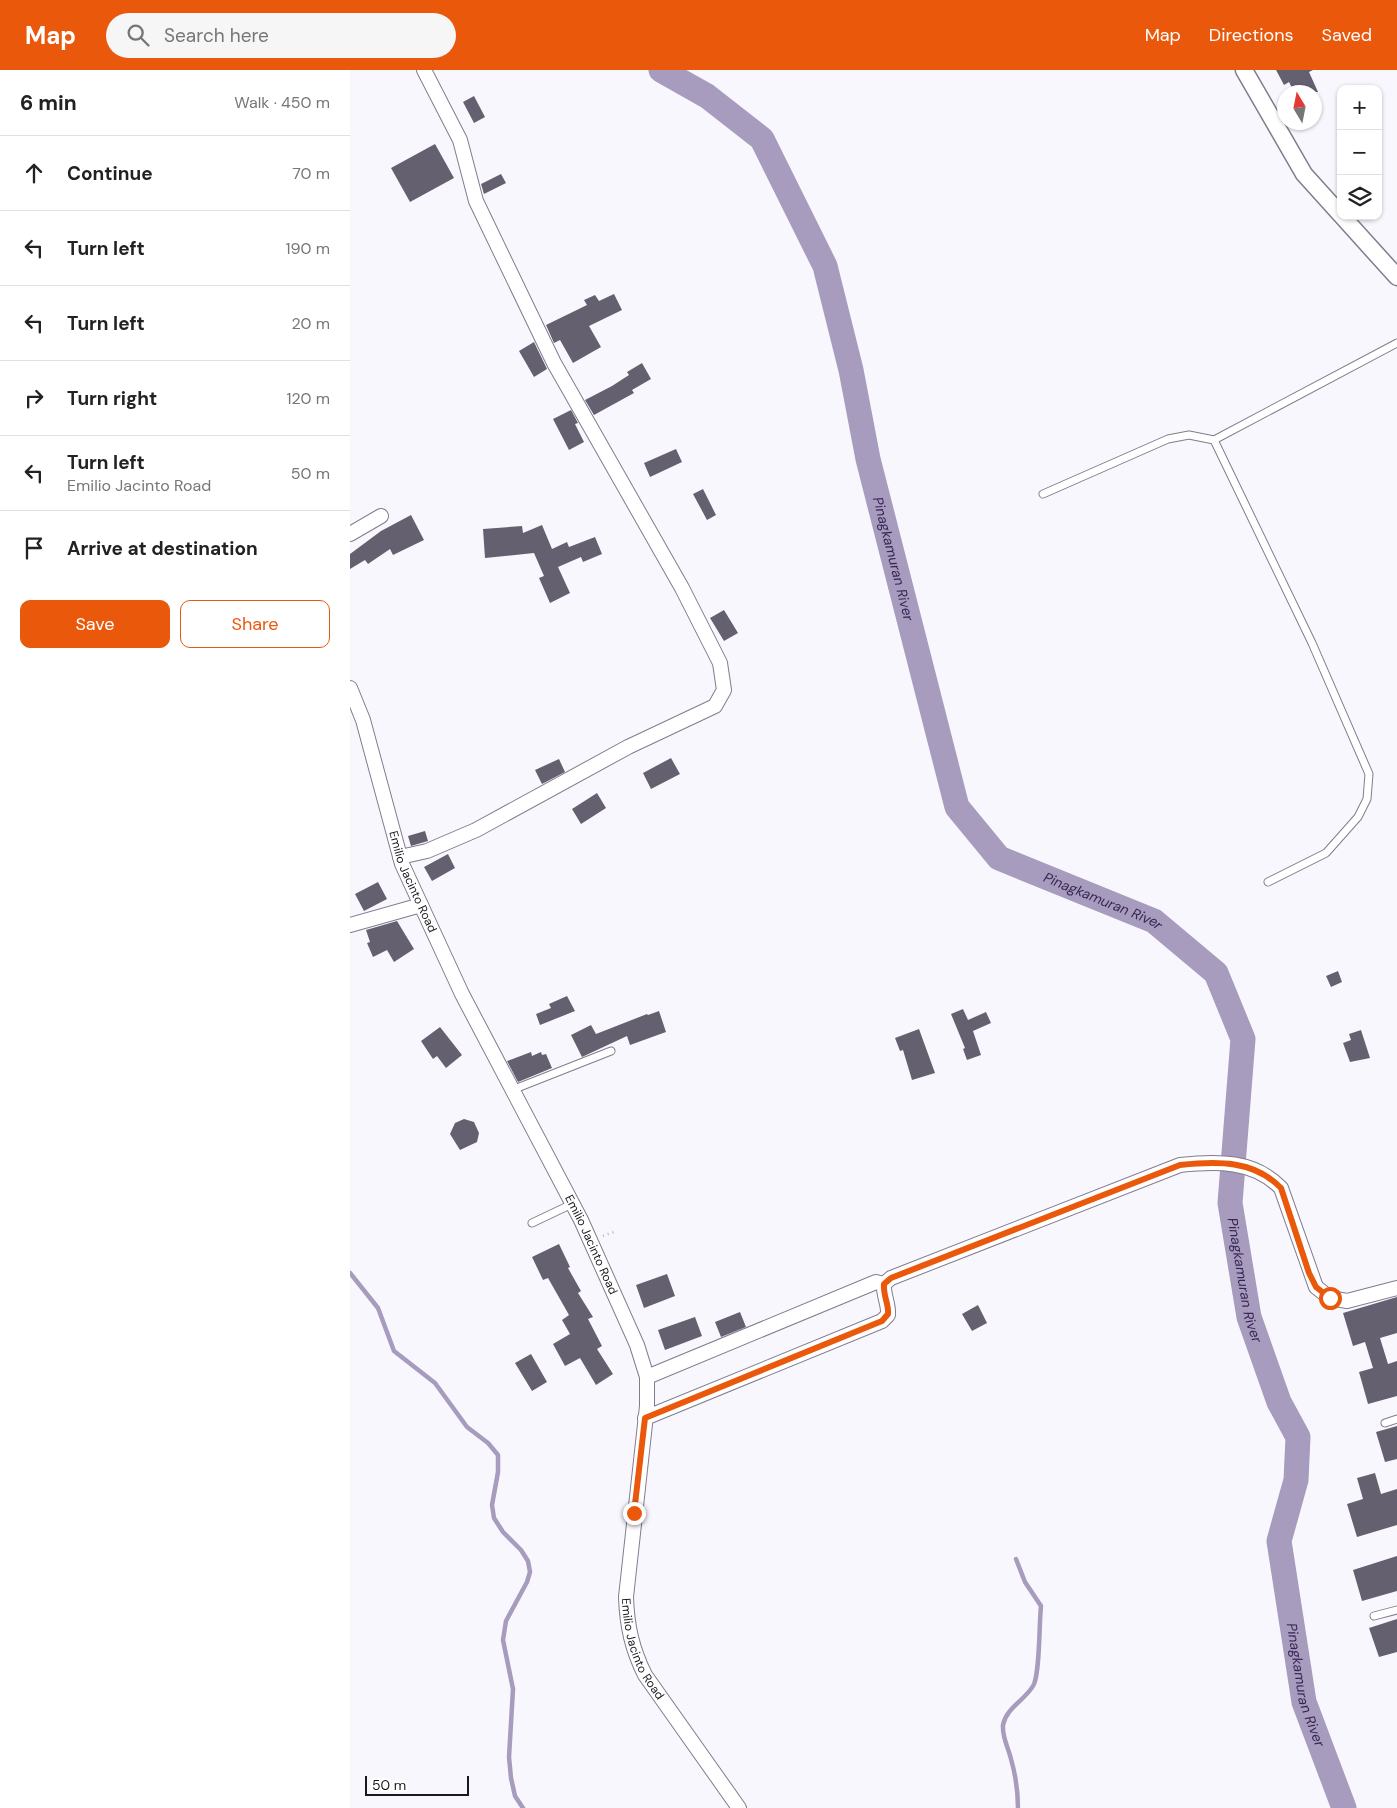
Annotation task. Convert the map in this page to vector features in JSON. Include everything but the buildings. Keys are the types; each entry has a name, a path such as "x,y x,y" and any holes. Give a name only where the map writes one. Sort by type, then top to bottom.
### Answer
{"street":[{"path":"400,857 427,851 476,830 628,747 715,706 724,690 720,663 682,588 554,362 476,201 460,140 424,70"},
{"path":"1244,70 1304,174 1337,211"},
{"path":"1345,220 1397,278"},
{"path":"350,534 381,516"},
{"name":"Emilio Jacinto Road","path":"350,688 364,720 400,857 462,994 572,1204 637,1345 647,1377 645,1418 626,1597 627,1626 634,1654 645,1675 738,1808"},
{"path":"350,925 421,905"},
{"path":"645,1418 882,1321 888,1314 884,1298 884,1284 891,1278 1180,1165 1211,1162 1255,1169 1269,1176 1281,1188 1316,1287 1330,1298 1347,1300 1397,1288"},
{"path":"647,1377 876,1282 884,1284"}],"lane":[{"path":"1043,494 1168,439 1188,435 1214,440 1397,343"},
{"path":"1214,440 1312,643 1369,774 1367,799 1358,818 1326,853 1268,882"},
{"path":"512,1090 611,1051"},
{"path":"532,1223 572,1204"},
{"path":"1385,1423 1397,1420"},
{"path":"1374,1616 1397,1610"}],"waterway":[{"name":"Pinagkamuran River","path":"661,70 707,96 762,139 825,266 851,370 868,459 957,807 999,858 1154,921 1216,973 1243,1039 1230,1203 1249,1317 1279,1402 1298,1437 1296,1480 1279,1541 1304,1702 1344,1808"},
{"path":"350,1273 378,1308 394,1351 435,1383 467,1427 488,1443 498,1455 498,1472 492,1505 494,1518 503,1532 521,1550 528,1561 530,1572 527,1582 506,1621 503,1640 513,1689 509,1757 511,1778 515,1796 523,1808"},
{"path":"1016,1559 1025,1582 1041,1606 1035,1680 1030,1691 1008,1714 1003,1725 1004,1738 1015,1777 1018,1808"}],"route":[{"path":"634,1513 645,1418 882,1321 888,1314 883,1291 884,1284 891,1278 1180,1165 1211,1162 1255,1169 1269,1176 1281,1188 1309,1273 1316,1287 1330,1298"}]}
